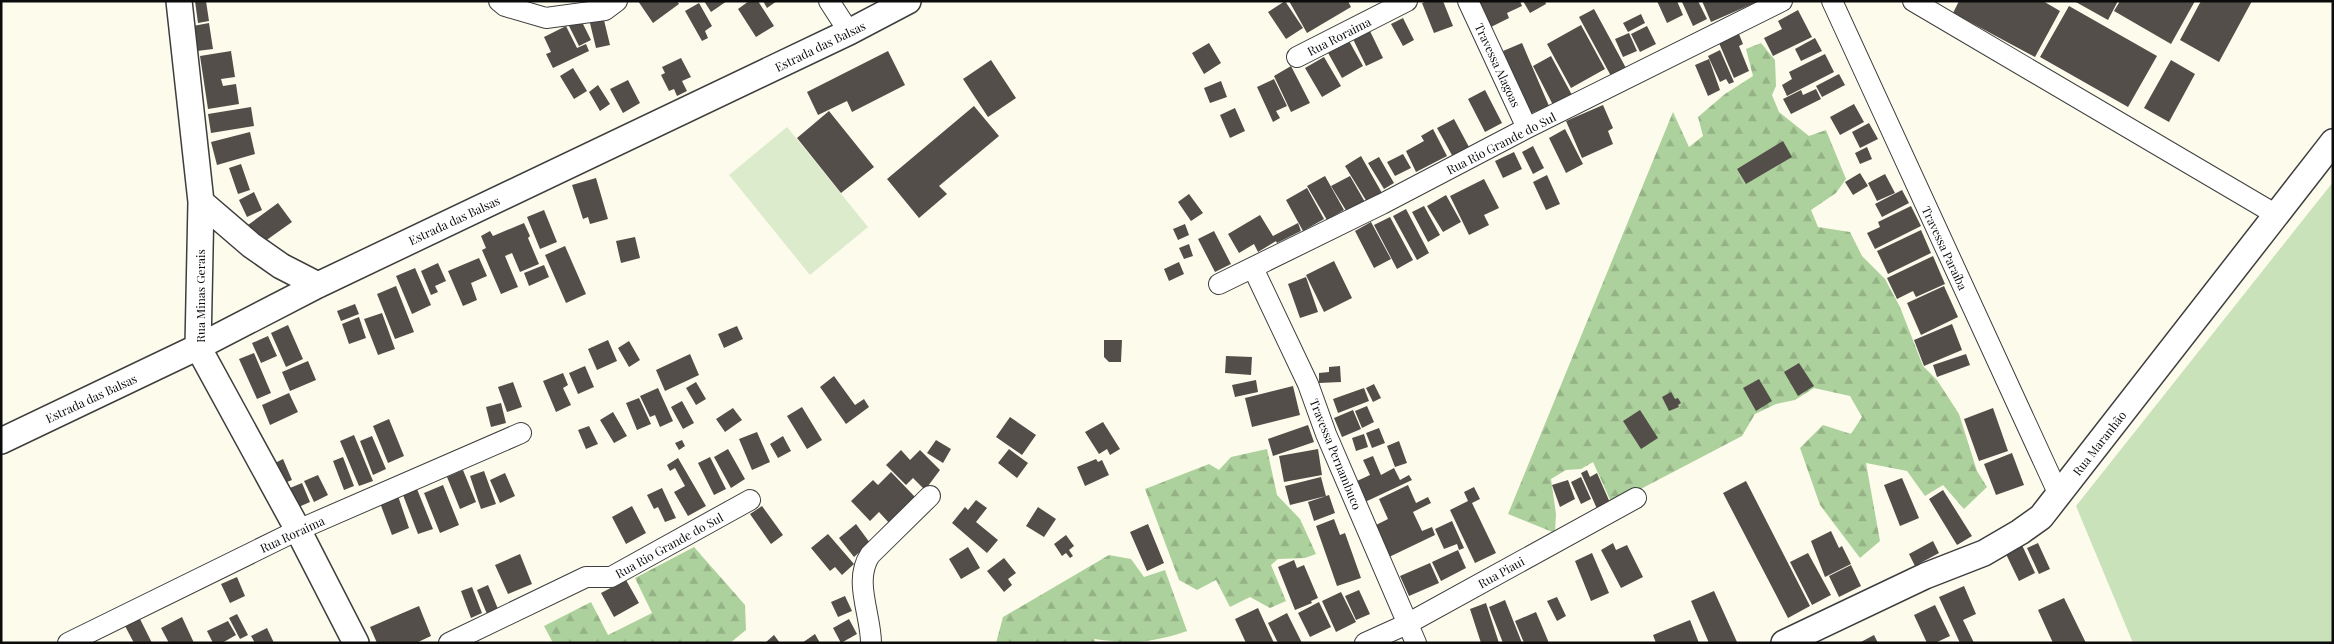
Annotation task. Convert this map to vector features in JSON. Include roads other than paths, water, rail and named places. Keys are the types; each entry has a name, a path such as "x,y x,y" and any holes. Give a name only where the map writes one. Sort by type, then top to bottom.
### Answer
{"street":[{"name":"Rua Minas Gerais","path":"179,1 201,202 198,347 298,530 356,643"},
{"path":"499,1 505,6 546,18 605,10 617,1"},
{"path":"829,1 849,32"},
{"name":"Estrada das Balsas","path":"1,441 198,347 318,285 849,32 908,1"},
{"name":"Rua Roraima","path":"1298,56 1407,1"},
{"name":"Travessa Alagoas","path":"1468,1 1527,128"},
{"name":"Rua Rio Grande do Sul","path":"1219,284 1382,204 1527,128 1782,1"},
{"name":"Travessa Paraíba","path":"1832,1 2059,495"},
{"path":"1913,1 2276,214"},
{"name":"Rua Maranhão","path":"1784,643 1925,576 1984,553 2020,532 2041,516 2333,142"},
{"path":"201,202 251,245 281,266 318,285"},
{"name":"Travessa Pernambuco","path":"1253,268 1308,384 1326,434 1416,643"},
{"name":"Rua Roraima","path":"68,643 298,530 520,433"},
{"path":"871,643 869,618 861,576 864,564 870,555 930,496"},
{"name":"Rua Piaui","path":"1365,643 1407,624 1636,498"},
{"name":"Rua Rio Grande do Sul","path":"449,643 586,577 611,577 750,500"}]}
